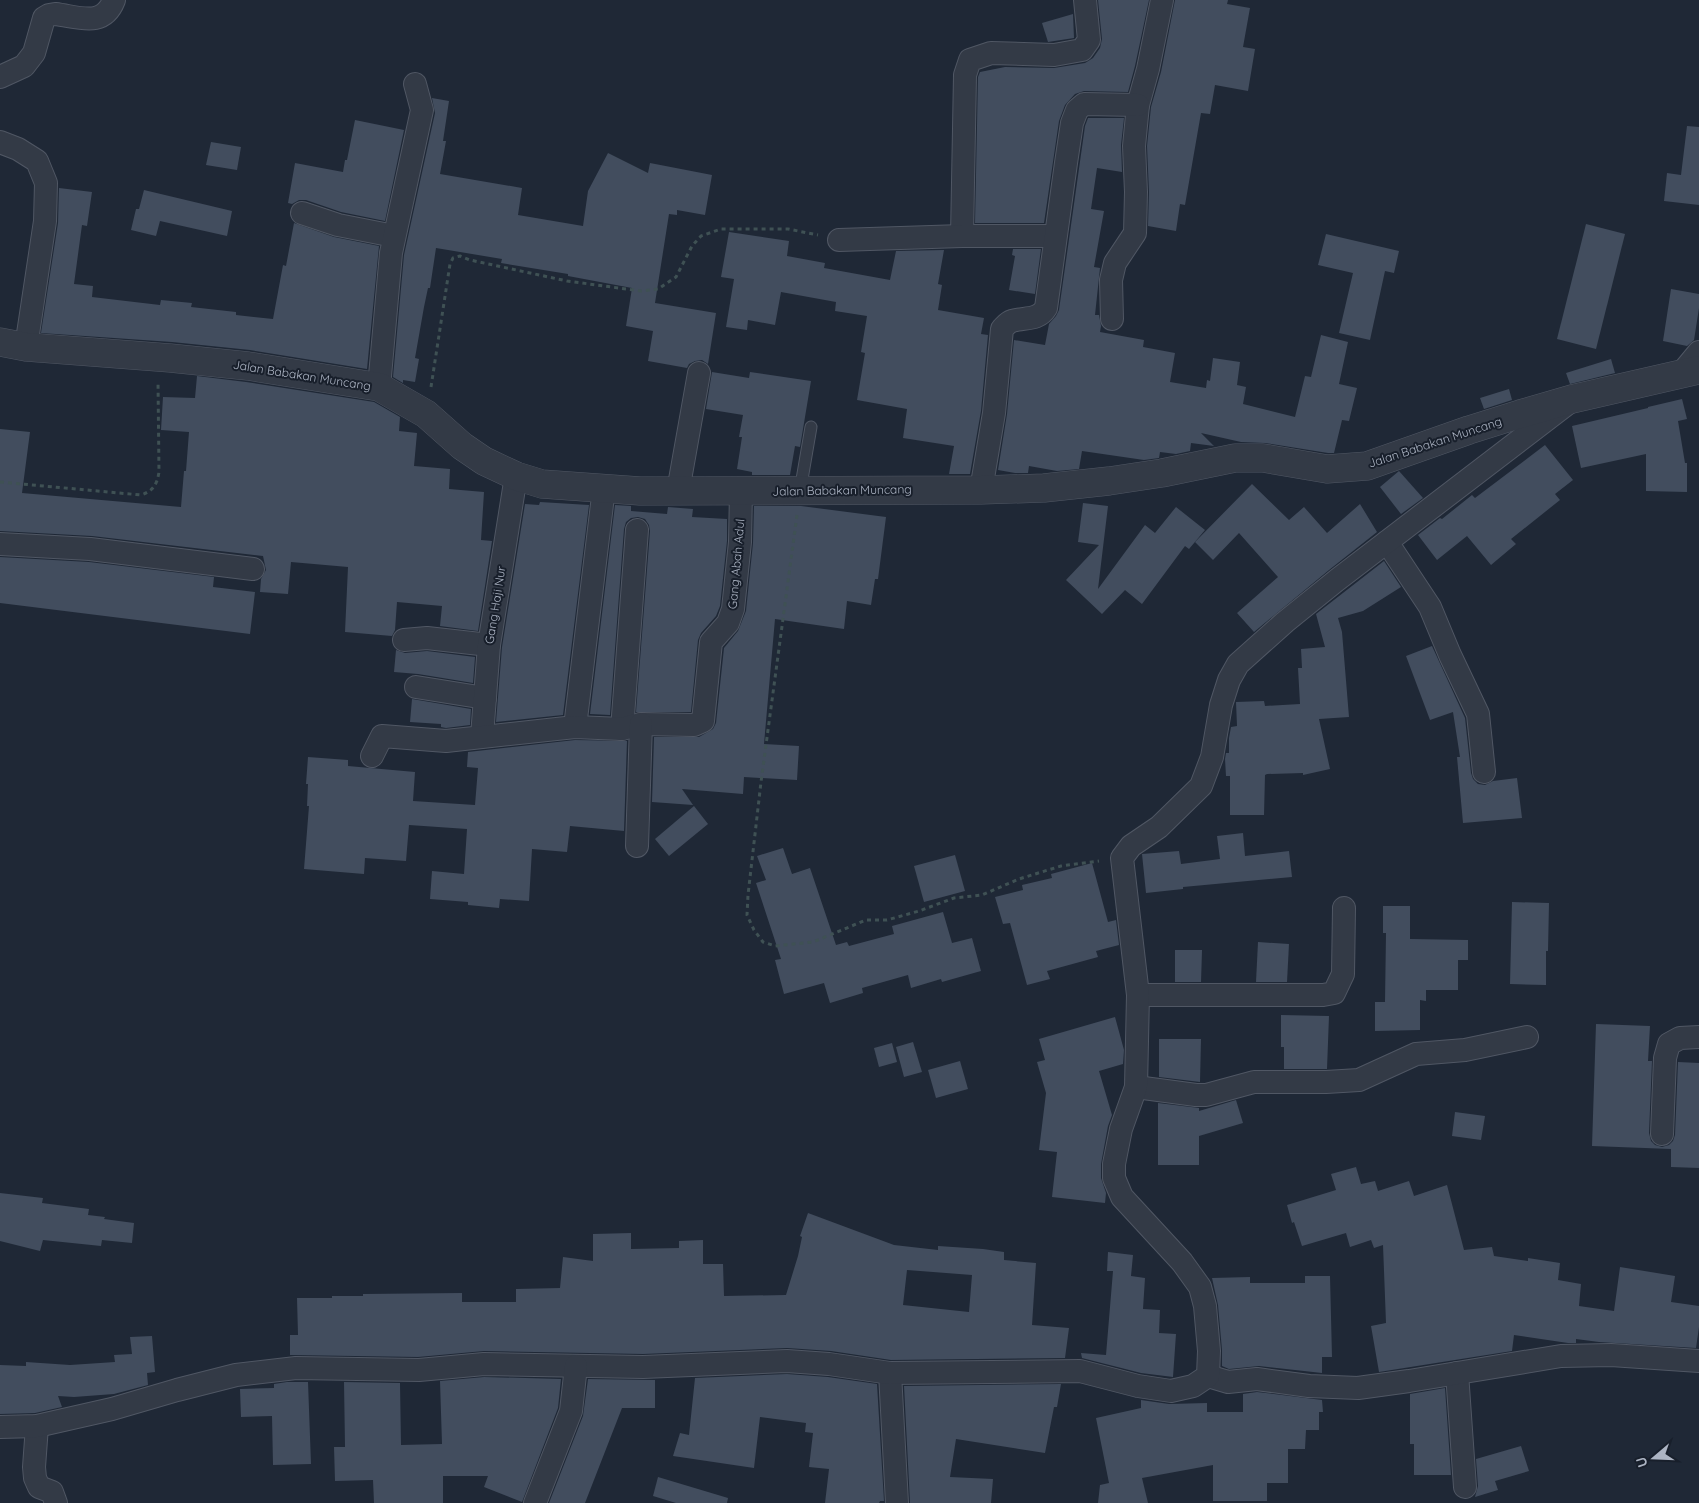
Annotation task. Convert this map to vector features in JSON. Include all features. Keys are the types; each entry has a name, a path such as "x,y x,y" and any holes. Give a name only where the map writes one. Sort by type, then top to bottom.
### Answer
{"street":[{"path":"0,77 24,66 34,53 44,18 49,14 95,19 104,16 110,10 114,0"},
{"path":"962,236 966,75 970,60 991,53 1054,54 1082,50 1089,40 1085,0"},
{"path":"1112,319 1111,280 1115,263 1135,233 1134,146 1138,104 1148,69 1162,0"},
{"path":"379,387 391,253 422,110 416,84"},
{"path":"981,490 994,413 1002,328 1010,321 1036,317 1046,308 1072,123 1076,110 1084,104 1138,104"},
{"path":"0,142 18,149 37,161 46,183 45,221 26,348"},
{"path":"302,213 338,225 394,236"},
{"path":"839,240 962,236 1055,236"},
{"name":"Jalan Babakan Muncang","path":"0,342 26,348 248,366 379,387 426,414 462,446 484,461 516,476 542,484 640,491 981,490 1044,488 1110,481 1235,458 1264,458 1327,469 1367,466 1469,430 1572,399 1690,372"},
{"path":"1690,372 1699,352"},
{"path":"678,491 699,373"},
{"path":"0,1426 37,1426 112,1409 177,1390 245,1374 296,1368 419,1370 484,1364 678,1366 787,1361 830,1364 890,1373 1080,1371 1138,1386 1171,1391 1194,1386 1208,1376 1210,1351 1205,1306 1200,1286 1182,1262 1122,1197 1114,1178 1114,1164 1121,1128 1136,1087 1138,995 1122,858 1131,846 1159,827 1201,786 1212,757 1221,706 1238,664 1286,622 1572,399"},
{"name":"Gang Haji Nur","path":"482,736 489,645 516,476"},
{"path":"575,727 604,488"},
{"name":"Gang Abah Adul","path":"632,726 694,725 704,719 712,642 728,623 733,609 740,542 741,491"},
{"path":"637,530 632,726 638,846"},
{"path":"1387,542 1430,607 1478,714 1484,772"},
{"path":"0,544 90,549 252,569"},
{"path":"404,640 427,638 489,645"},
{"path":"416,687 485,698"},
{"path":"372,756 382,736 446,741 575,727 632,726"},
{"path":"1138,995 1323,995 1334,992 1344,974 1344,908"},
{"path":"1136,1087 1196,1096 1254,1082 1359,1080 1416,1054 1465,1050 1528,1037"},
{"path":"1662,1134 1665,1058 1669,1044 1680,1038 1699,1037"},
{"path":"1208,1376 1228,1382 1257,1379 1310,1386 1358,1388 1561,1356 1611,1355 1699,1361"},
{"path":"535,1503 571,1411 576,1366"},
{"path":"890,1373 897,1503"},
{"path":"1457,1373 1466,1487"},
{"path":"37,1426 35,1478 38,1488 52,1492 56,1503"}],"lane":[{"path":"800,490 811,427"}],"path":[{"path":"430,392 450,264 454,258 460,256 470,260 567,281 642,291 658,289 676,277 685,257 701,236 722,229 788,229 839,240"},
{"path":"0,482 140,495 151,492 158,481 159,472 158,358"},
{"path":"800,490 762,772 748,895 747,915 754,930 763,942 775,946 813,942 866,920 887,920 954,898 982,895 1019,879 1061,866 1122,858"}],"building":[{"path":"1098,0 1149,0 1128,92 1084,91 1075,94 1065,105 1059,121 1044,223 975,223 978,77 980,72 1005,67 1054,68 1085,63 1093,58 1100,48 1102,39"},
{"path":"1175,0 1228,0 1227,4 1250,8 1243,47 1255,49 1248,91 1215,85 1210,114 1201,113 1185,205 1180,204 1176,231 1148,226 1147,146 1151,107 1161,72"},
{"path":"1073,14 1074,38 1048,42 1042,23"},
{"path":"432,98 449,101 443,141 446,141 440,174 522,188 518,215 583,226 588,191 608,153 648,173 650,163 712,175 705,215 677,210 677,215 669,214 655,303 716,313 708,364 702,360 695,361 689,364 687,368 648,361 653,331 626,326 632,288 568,276 568,274 501,263 502,259 436,248 430,288 428,288 415,358 419,359 415,382 403,380 403,383 393,377 404,255 435,113"},
{"path":"1088,118 1124,118 1121,145 1122,172 1097,168 1091,209 1104,211 1094,267 1100,268 1095,315 1099,315 1100,332 1144,340 1143,347 1175,353 1170,382 1206,388 1207,380 1210,381 1213,358 1240,362 1237,385 1246,387 1243,404 1295,417 1305,376 1311,377 1321,335 1348,342 1339,384 1357,388 1349,421 1342,420 1334,453 1265,443 1241,442 1201,433 1214,446 1191,443 1190,451 1176,454 1160,452 1159,458 1144,460 1082,451 1079,469 1057,471 1029,466 1028,473 998,470 1007,414 1014,340 1045,345 1049,324 1059,310 1085,126"},
{"path":"355,120 404,130 385,221 341,212 306,200 299,200 292,204 288,203 295,163 343,172"},
{"path":"1687,126 1699,127 1699,205 1664,201 1667,173 1681,175"},
{"path":"211,142 241,147 237,170 206,165"},
{"path":"59,188 92,192 87,226 82,225 74,284 93,286 92,297 160,305 161,300 192,303 191,307 236,312 236,315 273,319 283,265 286,266 294,223 334,237 379,246 367,369 250,350 172,342 41,333 58,223"},
{"path":"144,190 232,211 227,236 160,221 156,236 131,230 136,209 139,209"},
{"path":"1586,224 1625,234 1596,349 1557,339"},
{"path":"729,232 789,241 787,256 825,263 824,268 890,280 896,251 944,250 938,284 942,285 938,310 984,318 981,334 988,335 981,411 970,474 949,474 954,446 903,438 907,409 857,400 865,353 861,352 867,316 835,311 836,302 781,292 775,325 748,320 747,330 726,327 734,279 721,277"},
{"path":"1326,234 1399,251 1394,273 1385,271 1370,340 1339,333 1353,273 1318,265"},
{"path":"1013,249 1041,249 1035,294 1009,290 1015,256 1012,255"},
{"path":"1671,289 1699,294 1699,308 1694,340 1687,346 1663,341"},
{"path":"1611,359 1615,373 1570,384 1566,373"},
{"path":"712,372 749,378 750,372 811,381 800,447 795,446 790,475 752,475 752,472 737,469 742,437 739,437 743,415 706,409"},
{"path":"197,376 374,402 400,417 399,431 417,433 414,466 450,469 449,489 484,492 481,540 492,541 478,631 440,626 442,606 397,602 395,630 392,636 345,632 348,567 291,562 288,594 260,592 261,579 266,570 263,556 92,536 0,531 0,429 30,432 22,493 181,507 189,432 161,430 163,397 195,398"},
{"path":"1509,389 1512,400 1484,409 1480,398"},
{"path":"1682,399 1687,419 1678,421 1685,463 1687,463 1687,492 1646,491 1646,454 1581,468 1572,426"},
{"path":"1545,445 1573,480 1555,494 1560,500 1511,539 1516,544 1491,565 1467,536 1437,560 1418,535 1472,495 1475,498"},
{"path":"1399,471 1423,498 1401,514 1380,487"},
{"path":"1252,484 1289,520 1304,507 1327,533 1360,504 1377,532 1254,632 1237,613 1278,577 1239,533 1213,560 1195,542"},
{"path":"540,502 589,505 563,715 496,722 502,647 525,504 539,505"},
{"path":"1083,503 1108,506 1098,589 1145,525 1155,533 1176,507 1205,530 1189,549 1185,546 1142,604 1125,590 1102,614 1066,580 1099,545 1078,542"},
{"path":"615,505 631,506 631,511 667,514 668,507 693,509 692,517 727,519 727,541 720,606 716,616 701,633 698,640 691,712 636,712 650,531 645,519 638,517 631,518 626,522 624,529 610,715 590,714"},
{"path":"754,506 801,506 886,517 878,579 875,579 871,605 847,601 844,629 775,619 764,744 799,746 797,780 744,777 743,794 682,789 693,805 652,802 654,737 699,737 713,729 716,723 724,648 738,631 746,611 753,543"},
{"path":"0,557 89,562 214,577 213,587 255,592 250,634 0,603"},
{"path":"1384,561 1401,587 1363,611 1338,618 1342,632 1349,717 1319,719 1330,769 1303,775 1303,773 1267,774 1265,775 1264,815 1230,815 1230,776 1226,776 1225,759 1226,753 1229,753 1231,727 1237,726 1236,702 1264,701 1265,706 1300,704 1298,668 1302,668 1301,649 1325,647 1316,614"},
{"path":"1432,646 1465,718 1473,779 1478,784 1485,785 1493,781 1517,778 1522,818 1463,823 1457,757 1460,757 1453,712 1430,720 1406,656"},
{"path":"396,650 405,653 427,651 475,657 473,683 394,672"},
{"path":"412,699 471,709 470,725 446,728 441,727 441,724 410,722"},
{"path":"575,740 627,741 624,831 570,826 567,852 532,849 529,901 500,899 499,908 468,905 468,902 430,899 432,871 464,874 467,829 409,825 406,861 365,858 364,874 304,869 309,806 307,806 308,784 306,784 308,757 348,760 348,766 415,772 413,801 475,805 478,768 467,767 468,752"},
{"path":"694,806 708,824 669,856 655,839"},
{"path":"1243,833 1245,856 1289,851 1292,877 1183,887 1183,889 1146,893 1142,854 1179,851 1181,864 1220,859 1217,836"},
{"path":"783,848 792,874 810,868 836,945 847,942 849,946 894,934 892,926 943,912 952,943 972,938 981,971 942,982 941,979 911,988 908,975 862,988 863,993 830,1003 824,983 784,994 775,960 781,959 756,883 766,880 757,856"},
{"path":"955,855 965,891 924,902 914,866"},
{"path":"1092,863 1108,922 1116,920 1119,945 1096,951 1098,957 1047,971 1050,979 1027,985 1010,923 1003,924 995,897 1023,890 1022,885 1052,878 1051,874"},
{"path":"1512,902 1549,903 1546,985 1510,984"},
{"path":"1383,906 1410,906 1410,939 1468,940 1468,960 1458,960 1458,990 1426,990 1426,1001 1420,1000 1420,1030 1375,1031 1375,1002 1385,1002 1386,933 1383,933"},
{"path":"1258,942 1289,944 1287,982 1256,982"},
{"path":"1175,950 1202,950 1201,982 1175,982"},
{"path":"1281,1015 1329,1016 1327,1069 1284,1069 1284,1047 1281,1047"},
{"path":"1115,1017 1124,1050 1123,1064 1099,1071 1112,1115 1101,1164 1101,1178 1106,1193 1105,1203 1052,1197 1057,1152 1039,1150 1046,1093 1037,1062 1045,1060 1039,1039"},
{"path":"1596,1024 1650,1026 1648,1061 1652,1061 1649,1133 1651,1141 1655,1145 1662,1147 1669,1145 1675,1135 1678,1062 1699,1063 1699,1168 1671,1167 1671,1149 1592,1146"},
{"path":"1159,1039 1201,1039 1200,1082 1159,1077"},
{"path":"913,1042 922,1072 904,1077 896,1047"},
{"path":"892,1043 897,1062 879,1067 874,1048"},
{"path":"960,1061 968,1089 936,1098 928,1070"},
{"path":"1236,1100 1243,1123 1199,1136 1199,1165 1158,1165 1158,1103 1199,1108 1199,1111"},
{"path":"1455,1112 1485,1116 1481,1140 1452,1136"},
{"path":"1356,1167 1361,1184 1375,1181 1378,1191 1409,1181 1414,1196 1447,1185 1464,1250 1492,1247 1494,1256 1528,1261 1528,1258 1560,1263 1558,1280 1581,1284 1579,1306 1614,1311 1620,1267 1675,1276 1671,1302 1699,1306 1696,1348 1576,1339 1576,1343 1568,1343 1514,1335 1512,1351 1379,1372 1371,1326 1386,1323 1383,1245 1374,1248 1371,1240 1350,1247 1346,1233 1302,1246 1287,1205 1336,1190 1331,1174"},
{"path":"0,1193 43,1198 42,1203 89,1209 88,1215 134,1223 132,1243 102,1240 101,1246 43,1240 40,1251 0,1241"},
{"path":"808,1213 894,1245 938,1250 938,1246 983,1249 1004,1252 1004,1260 1036,1263 1032,1325 1069,1328 1065,1358 891,1360 831,1351 787,1348 643,1354 484,1351 418,1357 290,1355 290,1335 298,1335 297,1298 332,1298 332,1296 363,1296 363,1294 462,1293 462,1302 516,1302 516,1289 560,1288 563,1257 593,1261 593,1234 631,1233 631,1249 679,1248 679,1241 703,1240 703,1264 723,1264 724,1296 786,1295 798,1256 802,1237 800,1236","holes":["907,1270 972,1275 969,1312 903,1305"]},
{"path":"1108,1252 1133,1255 1131,1276 1145,1278 1143,1309 1160,1310 1159,1333 1176,1334 1173,1377 1141,1373 1082,1358 1081,1353 1106,1355 1113,1271 1107,1271"},
{"path":"1305,1276 1330,1276 1332,1357 1322,1357 1322,1373 1259,1366 1229,1369 1222,1366 1218,1305 1212,1278 1250,1277 1250,1283 1305,1283"},
{"path":"152,1336 155,1372 147,1373 148,1385 114,1394 74,1397 58,1396 62,1407 35,1413 0,1414 0,1365 26,1366 26,1362 70,1365 115,1362 114,1355 132,1354 130,1337"},
{"path":"787,1374 828,1377 877,1384 884,1501 879,1503 825,1503 829,1469 809,1467 813,1433 805,1432 806,1423 760,1417 754,1468 673,1456 680,1433 689,1435 695,1378"},
{"path":"484,1377 561,1379 558,1408 522,1502 484,1487 488,1476 443,1476 443,1503 374,1503 373,1480 335,1481 334,1447 345,1447 344,1382 400,1383 401,1445 442,1444 440,1381"},
{"path":"588,1379 655,1380 655,1408 622,1408 585,1503 549,1503 583,1416"},
{"path":"308,1382 311,1464 273,1465 272,1416 241,1417 240,1389 274,1388 274,1384"},
{"path":"1061,1384 1057,1407 1054,1407 1045,1453 956,1439 950,1477 993,1479 991,1503 910,1503 904,1386"},
{"path":"1445,1388 1451,1475 1414,1475 1414,1444 1410,1444 1410,1394"},
{"path":"1257,1392 1322,1400 1323,1412 1319,1412 1319,1430 1306,1430 1305,1449 1288,1449 1288,1483 1267,1483 1267,1501 1213,1501 1213,1465 1142,1478 1148,1503 1098,1503 1100,1485 1109,1483 1096,1418 1141,1408 1141,1400 1169,1404 1207,1403 1207,1412 1243,1412 1243,1394"},
{"path":"1521,1446 1529,1471 1495,1481 1498,1490 1475,1497 1478,1486 1476,1459"},
{"path":"658,1477 728,1498 727,1503 676,1503 653,1496"}]}
